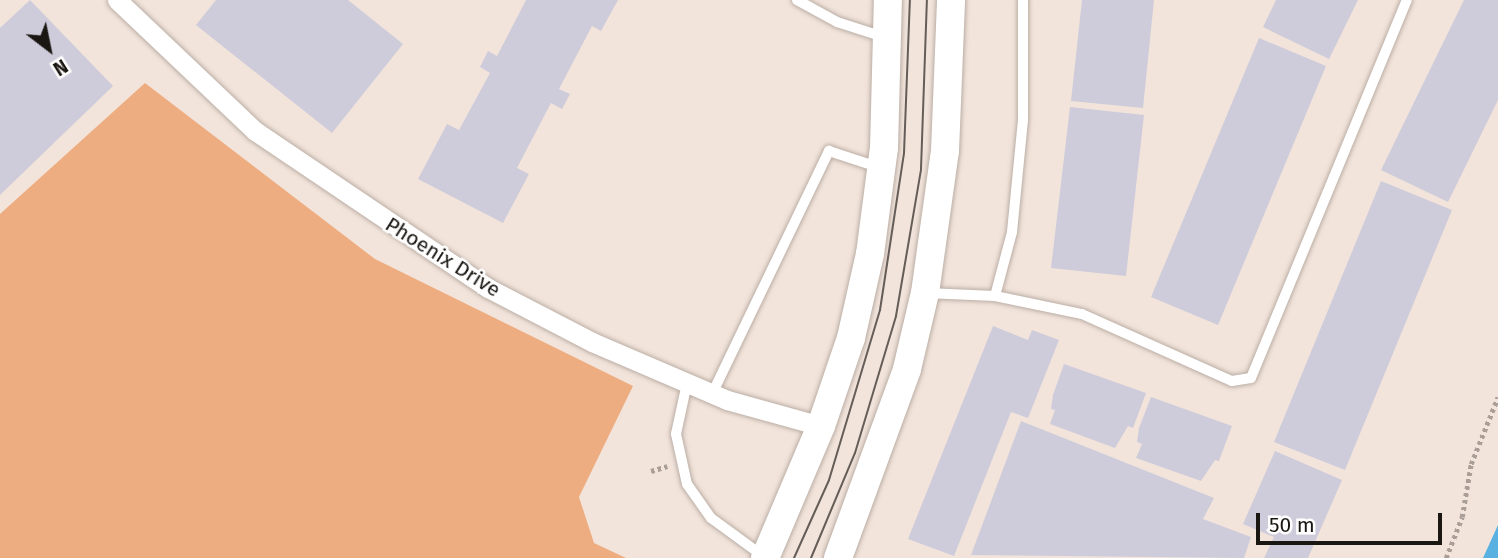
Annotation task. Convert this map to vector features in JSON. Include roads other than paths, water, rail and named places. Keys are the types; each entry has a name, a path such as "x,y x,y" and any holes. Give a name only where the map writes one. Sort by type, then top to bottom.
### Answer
{"main road":[{"path":"765,558 821,426 856,314 881,168 888,0"},
{"path":"838,558 907,369 925,293 945,151 951,0"}],"street":[{"name":"Phoenix Drive","path":"117,0 255,131 488,288 592,342 712,394 821,426"}],"lane":[{"path":"797,0 838,22 888,38"},
{"path":"995,296 1012,232 1023,120 1023,0"},
{"path":"925,293 995,296 1082,314 1232,381 1251,379 1407,0"},
{"path":"712,394 830,151 881,168"},
{"path":"687,383 676,434 687,484 711,518 765,558"}],"water":[{"path":"1498,525 1498,558 1483,558"}],"tram line":[{"path":"794,558 829,480 880,310 904,153 910,0"},
{"path":"811,558 855,453 896,316 921,169 927,0"}]}
